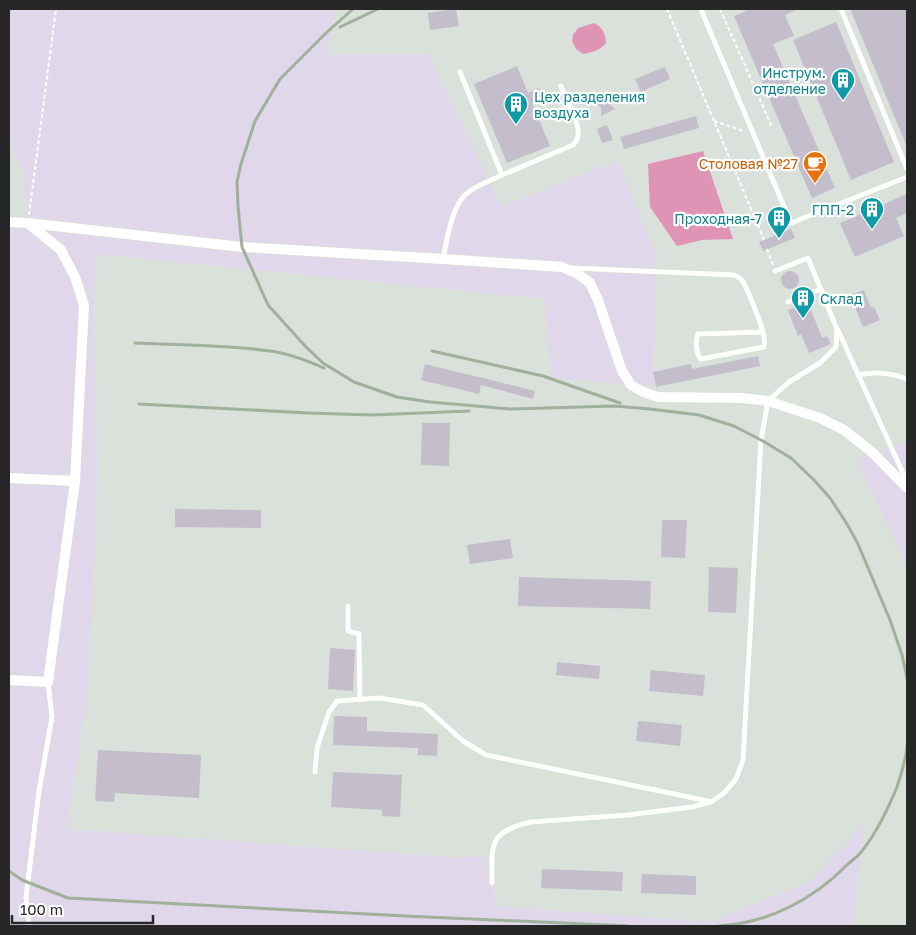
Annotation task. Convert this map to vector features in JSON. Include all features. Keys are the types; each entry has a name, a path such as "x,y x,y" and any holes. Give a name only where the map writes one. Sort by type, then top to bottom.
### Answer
{"street":[{"path":"9,222 242,247 562,267 578,274 590,283 598,300 622,371 631,385 643,392 658,396 742,398 768,401 820,418 844,430 872,452 907,488"},
{"path":"9,680 48,682 75,481 84,305 75,277 61,250 28,223"},
{"path":"9,478 75,481"}],"lane":[{"path":"709,9 702,10 791,223 907,177"},
{"path":"841,9 907,169"},
{"path":"460,72 502,175"},
{"path":"443,259 456,208 464,195 502,175 573,145 577,140 579,133 561,86"},
{"path":"775,271 808,258 837,330 907,482"},
{"path":"562,267 734,275 743,280 763,332 766,341 764,347 701,359 698,356 698,334 763,332"},
{"path":"788,302 821,289"},
{"path":"492,883 492,854 495,840 503,832 515,826 531,822 627,815 692,807 710,802 724,793 736,779 743,760 761,440 768,401 789,382 820,363 836,347 837,330"},
{"path":"858,375 881,373 907,379"},
{"path":"348,606 348,631 359,634 360,699"},
{"path":"31,926 29,925 26,897 39,791 52,717 48,682"},
{"path":"315,772 316,748 329,712 336,701 380,698 423,705 463,741 486,754 710,802"}],"path":[{"path":"28,223 56,9"},
{"path":"667,9 764,240"},
{"path":"720,9 772,127"},
{"path":"714,121 754,135"},
{"path":"767,249 775,271"}],"shaded area":[{"path":"334,9 907,9 907,441 857,460 907,565 907,926 853,926 864,824 810,882 709,922 496,906 487,856 463,858 67,829 88,687 98,469 93,307 96,254 545,299 551,378 653,386 655,252 617,161 501,207 428,54 327,54"},
{"path":"594,23 603,31 606,43 596,51 583,54 576,49 572,41 573,35 578,28"},
{"path":"9,140 24,176 28,223 9,222"},
{"path":"703,151 733,239 702,240 677,246 650,207 648,164"}],"building":[{"path":"456,9 459,26 430,30 428,13"},
{"path":"751,9 798,9 785,15 794,36 773,44 835,188 812,198 734,16"},
{"path":"855,9 907,9 907,147 851,11"},
{"name":"Инструм. отделение","path":"836,22 894,162 851,180 793,40"},
{"name":"Цех разделения воздуха","path":"517,66 528,93 539,88 543,99 532,103 550,146 507,163 474,84"},
{"path":"665,67 670,79 641,92 635,79"},
{"path":"607,97 615,109 601,116 601,108 596,104"},
{"path":"696,116 699,128 624,149 620,137"},
{"path":"607,125 613,140 602,143 597,129"},
{"name":"ГПП-2","path":"907,194 907,213 896,218 904,236 855,257 840,223"},
{"name":"Проходная-7","path":"791,229 795,238 763,251 759,242"},
{"path":"790,271 796,274 799,280 796,286 790,289 784,286 781,280 784,274"},
{"path":"864,290 871,308 874,307 880,320 863,327 850,295"},
{"path":"808,302 822,338 827,336 831,344 809,353 801,334 798,336 788,310"},
{"path":"758,356 760,366 656,387 653,372 691,364 692,369"},
{"path":"425,364 535,391 533,399 481,385 479,394 421,380"},
{"path":"422,423 450,423 449,466 421,465"},
{"path":"175,509 261,510 261,528 175,527"},
{"path":"662,520 687,520 685,558 661,557"},
{"path":"510,539 513,558 470,564 467,545"},
{"path":"709,567 738,568 736,613 708,612"},
{"path":"519,577 651,581 650,609 518,606"},
{"path":"330,648 355,650 353,691 328,689"},
{"path":"557,662 600,666 599,679 556,675"},
{"path":"651,670 705,675 703,696 649,691"},
{"path":"334,716 367,717 367,731 438,734 437,756 418,755 418,748 333,745"},
{"path":"638,721 682,725 680,746 636,741"},
{"path":"98,750 201,755 199,798 115,793 114,802 95,801"},
{"path":"333,772 402,775 400,817 382,816 382,810 331,807"},
{"path":"542,869 623,872 622,891 541,888"},
{"path":"642,874 696,876 696,895 641,893"}],"railway":[{"path":"353,9 280,79 255,121 241,164 237,182 242,247 268,305 323,363 354,382 397,397 430,402 511,409 614,406 650,409 699,415 734,426 761,440 791,458 814,480 830,498 847,524 858,544 890,620 902,655 907,678"},
{"path":"340,27 378,9"},
{"path":"135,343 220,346 270,351 291,355 324,368"},
{"path":"432,351 543,376 620,403"},
{"path":"139,404 372,415 469,411"},
{"path":"719,926 755,920 790,907 821,888 857,856 873,836 890,804 902,772 907,746"},
{"path":"9,871 22,880 68,898 629,926"}],"place":[{"name":"Инструм. отделение","path":"843,101"},
{"name":"Цех разделения воздуха","path":"516,125"},
{"name":"Столовая №27","path":"815,184"},
{"name":"ГПП-2","path":"872,230"},
{"name":"Проходная-7","path":"779,239"},
{"name":"Склад","path":"803,319"}]}
